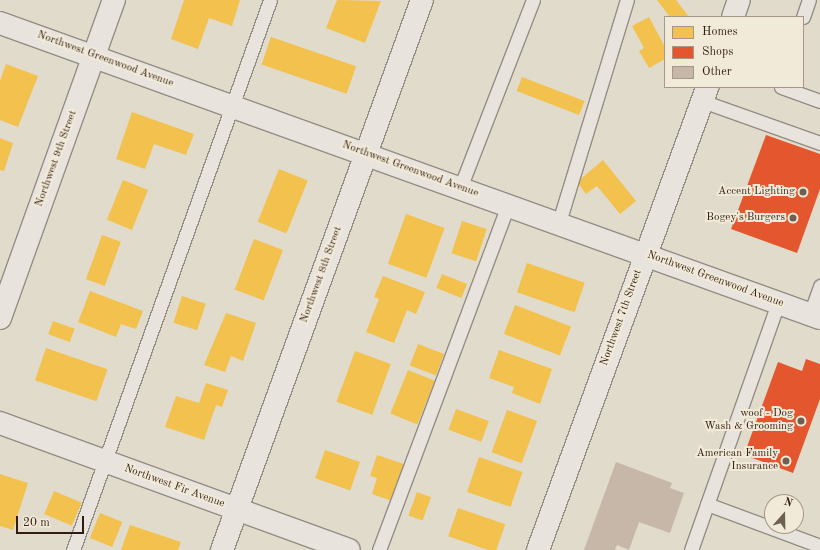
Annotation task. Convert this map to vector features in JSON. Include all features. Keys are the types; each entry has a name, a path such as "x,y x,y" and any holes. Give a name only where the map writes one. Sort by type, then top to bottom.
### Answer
{"street":[{"name":"Northwest 9th Street","path":"0,318 114,0"},
{"name":"Northwest 8th Street","path":"222,550 422,0"},
{"path":"732,16 739,0"},
{"name":"Northwest Greenwood Avenue","path":"0,23 559,222 815,316"},
{"name":"Northwest 7th Street","path":"538,550 704,94"},
{"name":"Northwest Fir Avenue","path":"0,423 349,550"}],"lane":[{"path":"73,550 103,461 233,106 270,0"},
{"path":"460,188 534,0"},
{"path":"559,222 627,0"},
{"path":"803,16 809,0"},
{"path":"785,88 820,101"},
{"path":"704,94 820,143"},
{"path":"379,550 508,205"},
{"path":"815,316 820,286"},
{"path":"691,550 778,303"},
{"path":"707,504 820,546"}],"building: Homes":[{"path":"184,0 240,0 232,26 209,18 198,49 171,39"},
{"path":"337,0 381,1 365,43 326,28"},
{"path":"657,0 676,0 688,16 669,16"},
{"path":"649,17 664,45 664,60 649,68 639,51 644,48 632,26"},
{"path":"271,37 356,66 347,94 262,64"},
{"path":"6,64 38,76 18,127 0,120 0,81"},
{"path":"522,77 585,101 579,115 517,91"},
{"path":"132,112 194,134 186,155 154,144 145,169 116,159"},
{"path":"0,138 13,143 4,171 0,170"},
{"path":"603,160 636,201 620,214 597,186 586,194 577,182"},
{"path":"279,169 308,181 286,233 258,222"},
{"path":"123,180 148,190 132,230 107,220"},
{"path":"406,214 445,228 426,278 388,264"},
{"path":"462,221 487,229 476,261 451,253"},
{"path":"102,235 121,242 105,286 86,279"},
{"path":"254,239 283,250 264,301 235,289"},
{"path":"527,263 585,283 575,312 517,292"},
{"path":"442,274 467,284 461,298 436,288"},
{"path":"383,276 425,292 416,314 407,310 394,343 366,332 379,299 374,297"},
{"path":"90,291 143,311 136,329 121,324 116,337 78,322"},
{"path":"182,296 206,304 197,330 173,323"},
{"path":"515,305 571,327 560,355 504,334"},
{"path":"226,313 256,323 243,361 231,356 225,372 204,365"},
{"path":"53,321 75,329 70,342 48,334"},
{"path":"418,344 444,354 436,376 410,365"},
{"path":"46,348 107,369 96,401 35,380"},
{"path":"499,350 552,369 540,404 512,393 514,387 489,378"},
{"path":"355,351 391,364 372,415 337,402"},
{"path":"408,370 435,381 417,424 390,414"},
{"path":"206,383 228,390 222,407 216,405 204,440 165,427 176,396 199,403"},
{"path":"456,409 489,421 481,442 448,430"},
{"path":"507,410 537,421 522,463 492,452"},
{"path":"325,450 360,462 350,490 315,478"},
{"path":"377,455 404,464 392,501 372,494 377,478 370,476"},
{"path":"479,457 522,472 510,507 467,492"},
{"path":"0,474 28,483 13,530 0,526"},
{"path":"54,491 82,503 72,526 44,514"},
{"path":"417,492 431,497 423,521 408,515"},
{"path":"458,508 505,524 496,550 488,550 448,536"},
{"path":"100,513 122,522 112,547 90,538"},
{"path":"130,525 181,542 178,550 121,550"}],"building: Shops":[{"path":"766,135 820,154 820,189 797,253 731,229"},
{"path":"806,359 820,364 820,399 793,473 744,455 778,362 802,371"}],"building: Other":[{"path":"616,462 672,483 670,488 684,493 670,533 639,522 629,550 617,545 615,550 584,550"}],"place":[{"name":"Accent Lighting","path":"803,192"},
{"name":"Bogey's Burgers","path":"793,218"},
{"name":"woof - Dog Wash & Grooming","path":"801,421"},
{"name":"American Family Insurance","path":"786,461"}]}
